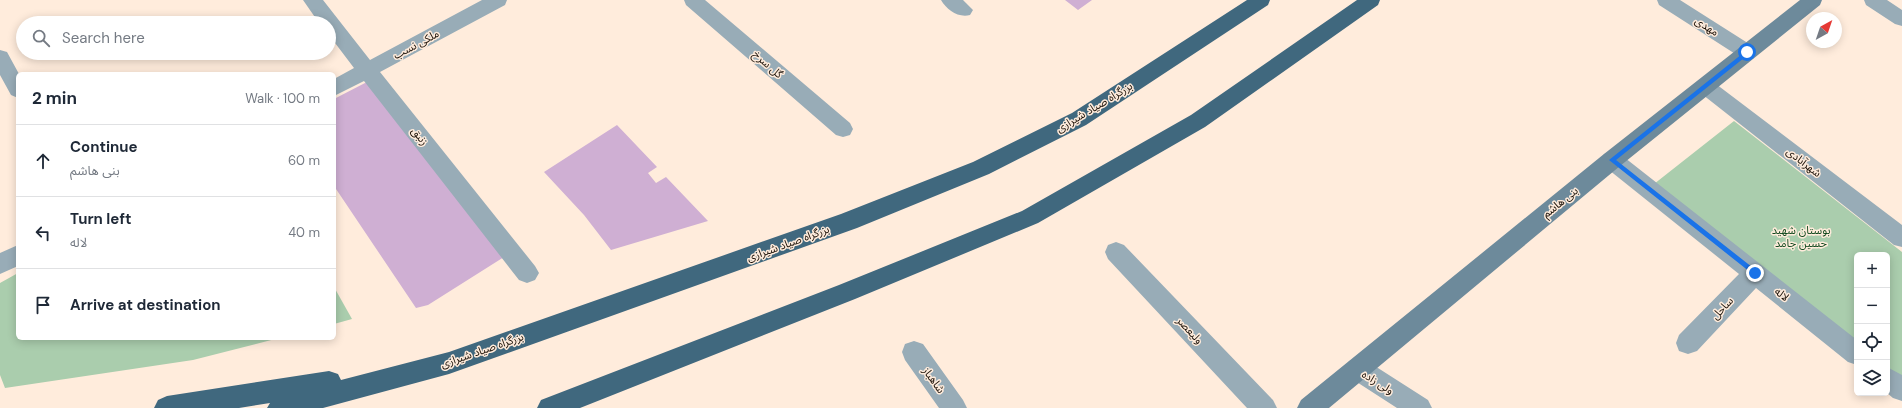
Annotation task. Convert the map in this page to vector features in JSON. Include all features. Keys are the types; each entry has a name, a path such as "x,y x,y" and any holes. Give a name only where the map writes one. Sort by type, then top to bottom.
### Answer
{"highway":[{"name":"بزرگراه صیاد شیرازی","path":"280,408 449,363 769,250 981,168 1079,119 1261,0"},
{"path":"550,408 847,292 1030,217 1198,121 1371,0"},
{"path":"168,408 449,363"}],"main road":[{"name":"بنی هاشم","path":"1310,408 1612,160 1813,0"}],"street":[{"name":"زنبق","path":"312,0 325,16"},
{"name":"ملکی نسب","path":"336,87 498,0"},
{"name":"گل سرخ","path":"693,0 843,129"},
{"name":"مهدی","path":"1666,0 1747,52"},
{"path":"1873,0 1902,20"},
{"name":"زنبق","path":"336,30 527,273"},
{"path":"0,57 10,84"},
{"name":"شهرآبادی","path":"1705,86 1902,238"},
{"name":"لاله","path":"1612,160 1854,352"},
{"name":"ولیعصر","path":"1116,252 1264,408"},
{"path":"0,264 16,256"},
{"name":"ساحل","path":"1688,343 1755,273"},
{"name":"شاهباز","path":"914,352 954,408"},
{"name":"ولی زاده","path":"1358,369 1419,408"},
{"path":"1890,380 1902,390"}],"green space":[{"name":"بوستان شهید حسین جامد","path":"1734,121 1902,252 1902,379 1890,369 1890,252 1854,252 1854,341 1654,184"},
{"path":"16,274 16,340 271,340 193,360 5,388 0,375 0,283"},
{"path":"336,291 352,319 336,323"}],"building":[{"path":"1065,0 1092,0 1078,10"},
{"path":"365,83 375,84 504,257 428,305 416,308 336,189 336,98"},
{"path":"617,125 657,167 648,173 656,183 666,177 708,221 611,250 584,215 544,172"}],"route":[{"path":"1747,52 1612,160 1755,273"}]}
